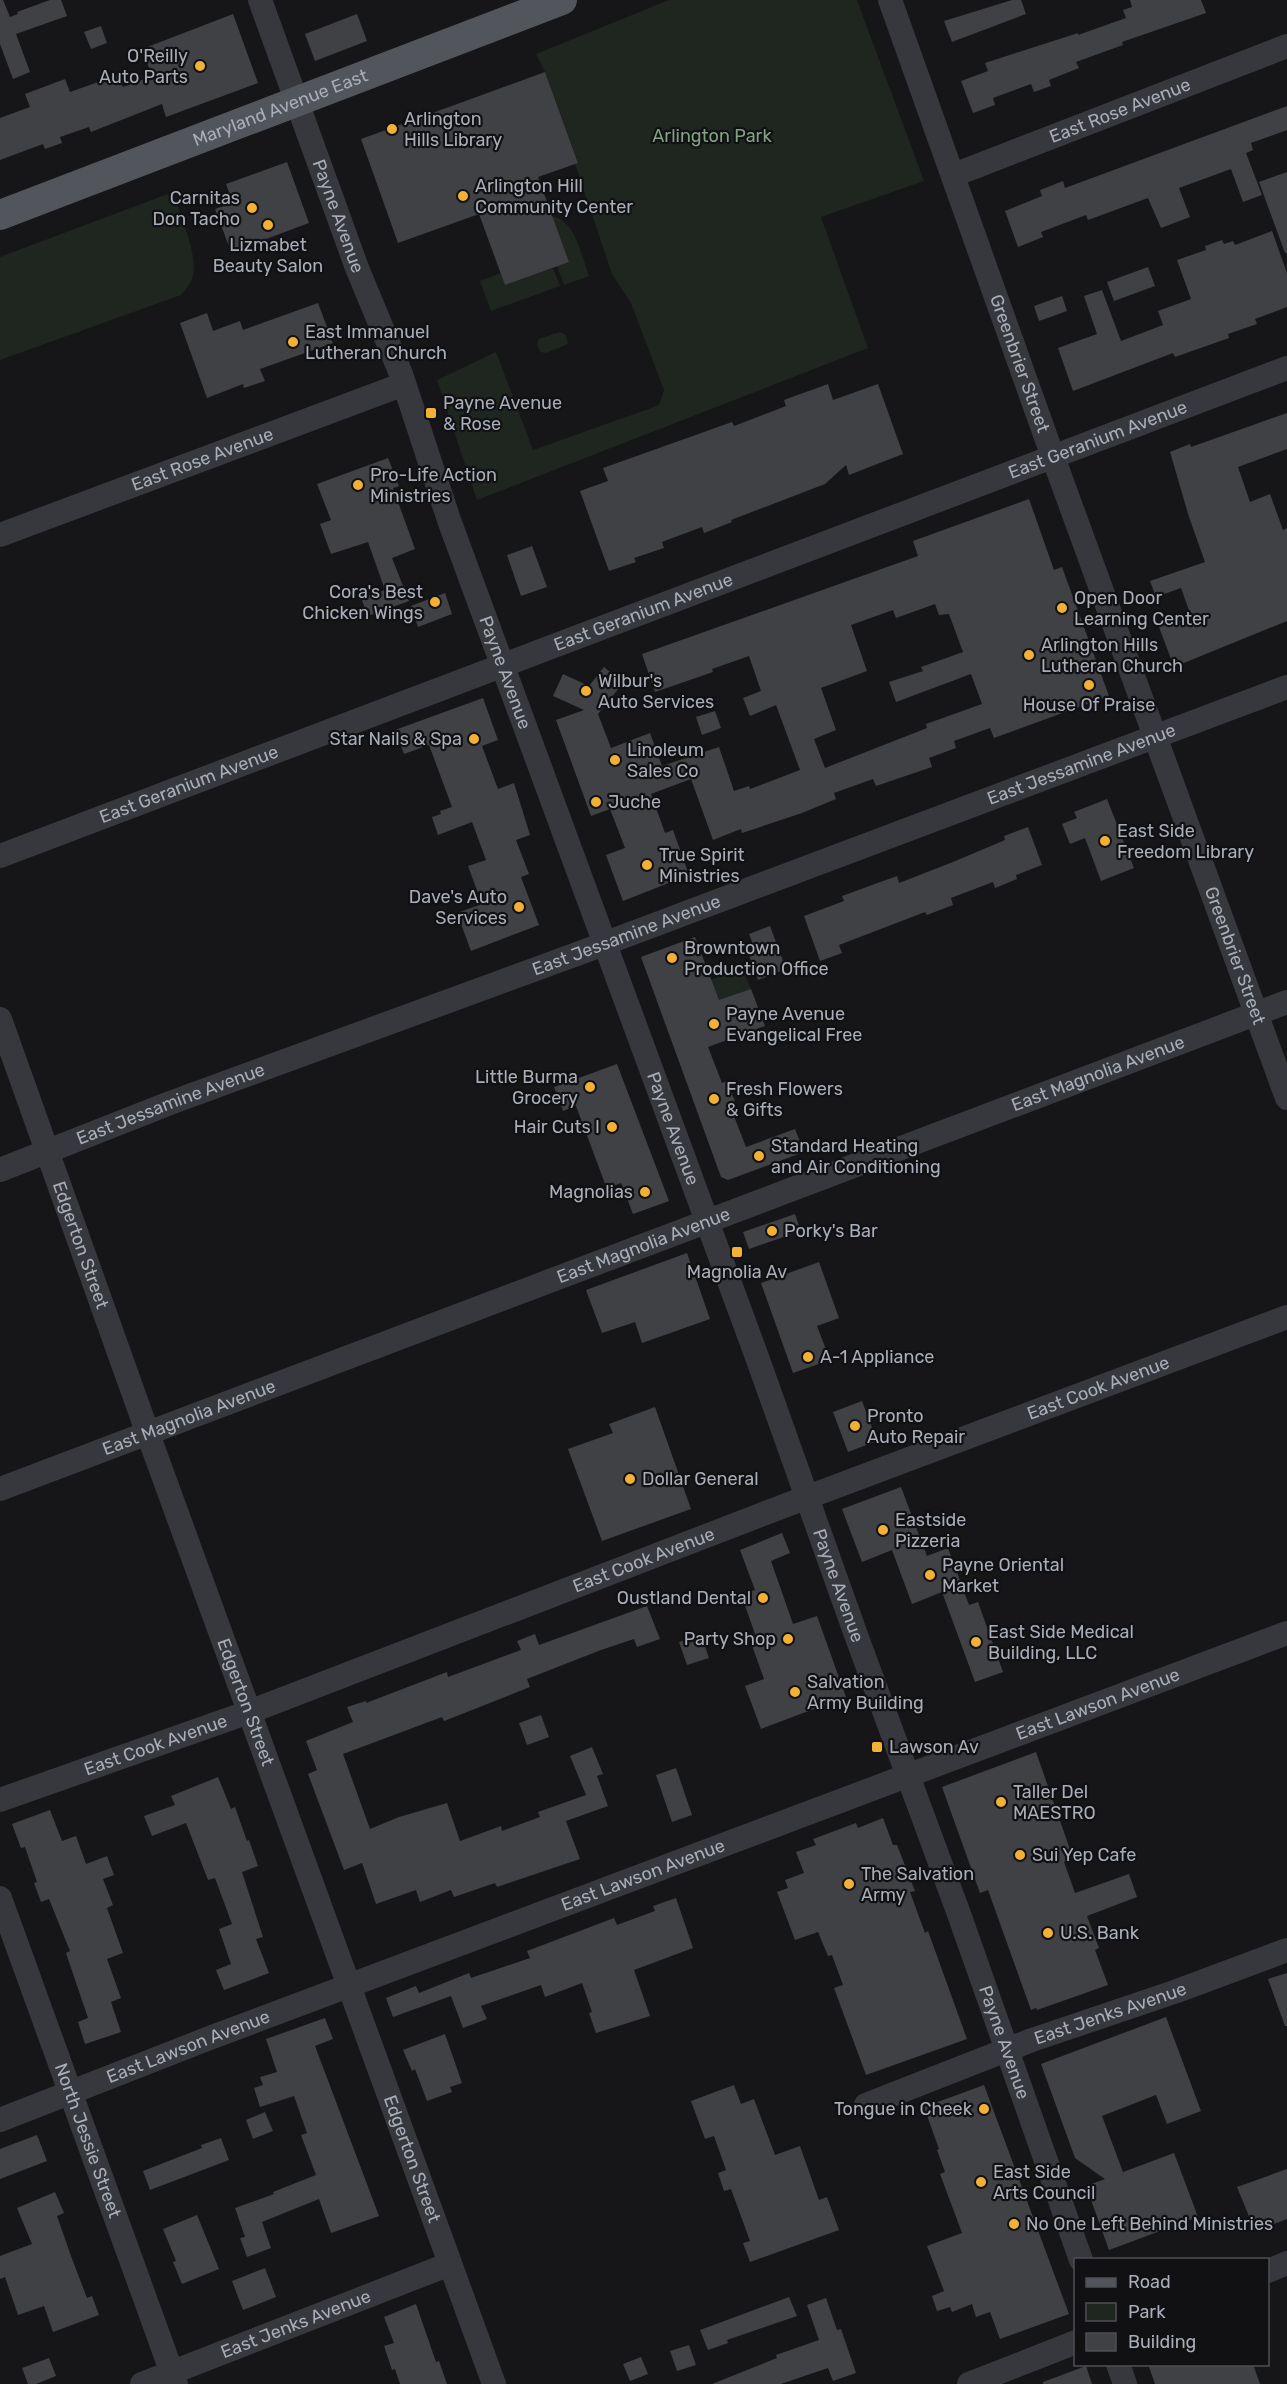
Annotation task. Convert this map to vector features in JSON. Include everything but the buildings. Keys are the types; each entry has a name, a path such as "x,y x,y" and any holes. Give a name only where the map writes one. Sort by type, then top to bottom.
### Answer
{"main road":[{"name":"Maryland Avenue East","path":"0,215 562,0"}],"street":[{"name":"Payne Avenue","path":"260,0 357,268 404,384 449,520 707,1222 1082,2258"},
{"name":"Greenbrier Street","path":"890,0 1053,457 1287,1098"},
{"name":"East Rose Avenue","path":"954,175 1287,46"},
{"name":"East Geranium Avenue","path":"0,856 1287,368"},
{"name":"East Rose Avenue","path":"0,535 404,384"},
{"name":"East Jessamine Avenue","path":"0,1170 181,1099 605,944 1287,687"},
{"name":"East Magnolia Avenue","path":"0,1489 1287,1002"},
{"name":"Edgerton Street","path":"0,1019 148,1434 494,2384"},
{"name":"East Cook Avenue","path":"0,1800 249,1712 807,1497 1287,1317"},
{"name":"East Lawson Avenue","path":"0,2120 777,1823 909,1777 1287,1633"},
{"name":"North Jessie Street","path":"0,1899 174,2378"},
{"name":"East Jenks Avenue","path":"866,2105 1007,2049 1177,1991 1287,1950"},
{"path":"1269,2271 1287,2263"},
{"name":"East Jenks Avenue","path":"142,2384 174,2378 450,2264"},
{"path":"969,2384 1074,2343"},
{"path":"1119,2366 1125,2384"}],"green space":[{"name":"Arlington Park","path":"669,0 857,0 924,181 821,217 868,348 477,500 437,380 496,352 533,450 660,403 664,390 631,303 612,274 575,164 578,162 545,72 536,54"},
{"path":"173,192 190,245 194,266 191,281 181,295 0,360 0,257"},
{"path":"552,216 560,219 572,232 581,250 589,276 564,285 557,266 569,262"},
{"path":"553,268 560,286 491,311 480,281 501,273 505,285"},
{"path":"560,332 566,335 568,344 546,353 540,352 537,344 539,339"},
{"path":"742,968 751,989 664,1021 657,1000"}],"place":[{"name":"O'Reilly Auto Parts","path":"200,66"},
{"name":"Arlington Hills Library","path":"392,129"},
{"name":"Arlington Hill Community Center","path":"463,196"},
{"name":"Carnitas Don Tacho","path":"252,208"},
{"name":"Lizmabet Beauty Salon","path":"268,225"},
{"name":"East Immanuel Lutheran Church","path":"293,342"},
{"name":"Payne Avenue & Rose","path":"431,413"},
{"name":"Pro-Life Action Ministries","path":"358,485"},
{"name":"Cora's Best Chicken Wings","path":"435,602"},
{"name":"Open Door Learning Center","path":"1062,608"},
{"name":"Arlington Hills Lutheran Church","path":"1029,655"},
{"name":"House Of Praise","path":"1089,685"},
{"name":"Wilbur's Auto Services","path":"586,691"},
{"name":"Star Nails & Spa","path":"474,739"},
{"name":"Linoleum Sales Co","path":"615,760"},
{"name":"Juche","path":"596,802"},
{"name":"East Side Freedom Library","path":"1105,841"},
{"name":"True Spirit Ministries","path":"647,865"},
{"name":"Dave's Auto Services","path":"519,907"},
{"name":"Browntown Production Office","path":"672,958"},
{"name":"Payne Avenue Evangelical Free","path":"714,1024"},
{"name":"Little Burma Grocery","path":"590,1087"},
{"name":"Fresh Flowers & Gifts","path":"714,1099"},
{"name":"Hair Cuts I","path":"612,1127"},
{"name":"Standard Heating and Air Conditioning","path":"759,1156"},
{"name":"Magnolias","path":"645,1192"},
{"name":"Porky's Bar","path":"772,1231"},
{"name":"Magnolia Av","path":"737,1252"},
{"name":"A-1 Appliance","path":"808,1357"},
{"name":"Pronto Auto Repair","path":"855,1426"},
{"name":"Dollar General","path":"630,1479"},
{"name":"Eastside Pizzeria","path":"883,1530"},
{"name":"Payne Oriental Market","path":"930,1575"},
{"name":"Oustland Dental","path":"763,1598"},
{"name":"Party Shop","path":"788,1639"},
{"name":"East Side Medical Building, LLC","path":"976,1642"},
{"name":"Salvation Army Building","path":"795,1692"},
{"name":"Lawson Av","path":"877,1747"},
{"name":"Taller Del MAESTRO","path":"1001,1802"},
{"name":"Sui Yep Cafe","path":"1020,1855"},
{"name":"The Salvation Army","path":"849,1884"},
{"name":"U.S. Bank","path":"1048,1933"},
{"name":"Tongue in Cheek","path":"984,2109"},
{"name":"East Side Arts Council","path":"981,2182"},
{"name":"No One Left Behind Ministries","path":"1014,2224"}]}
